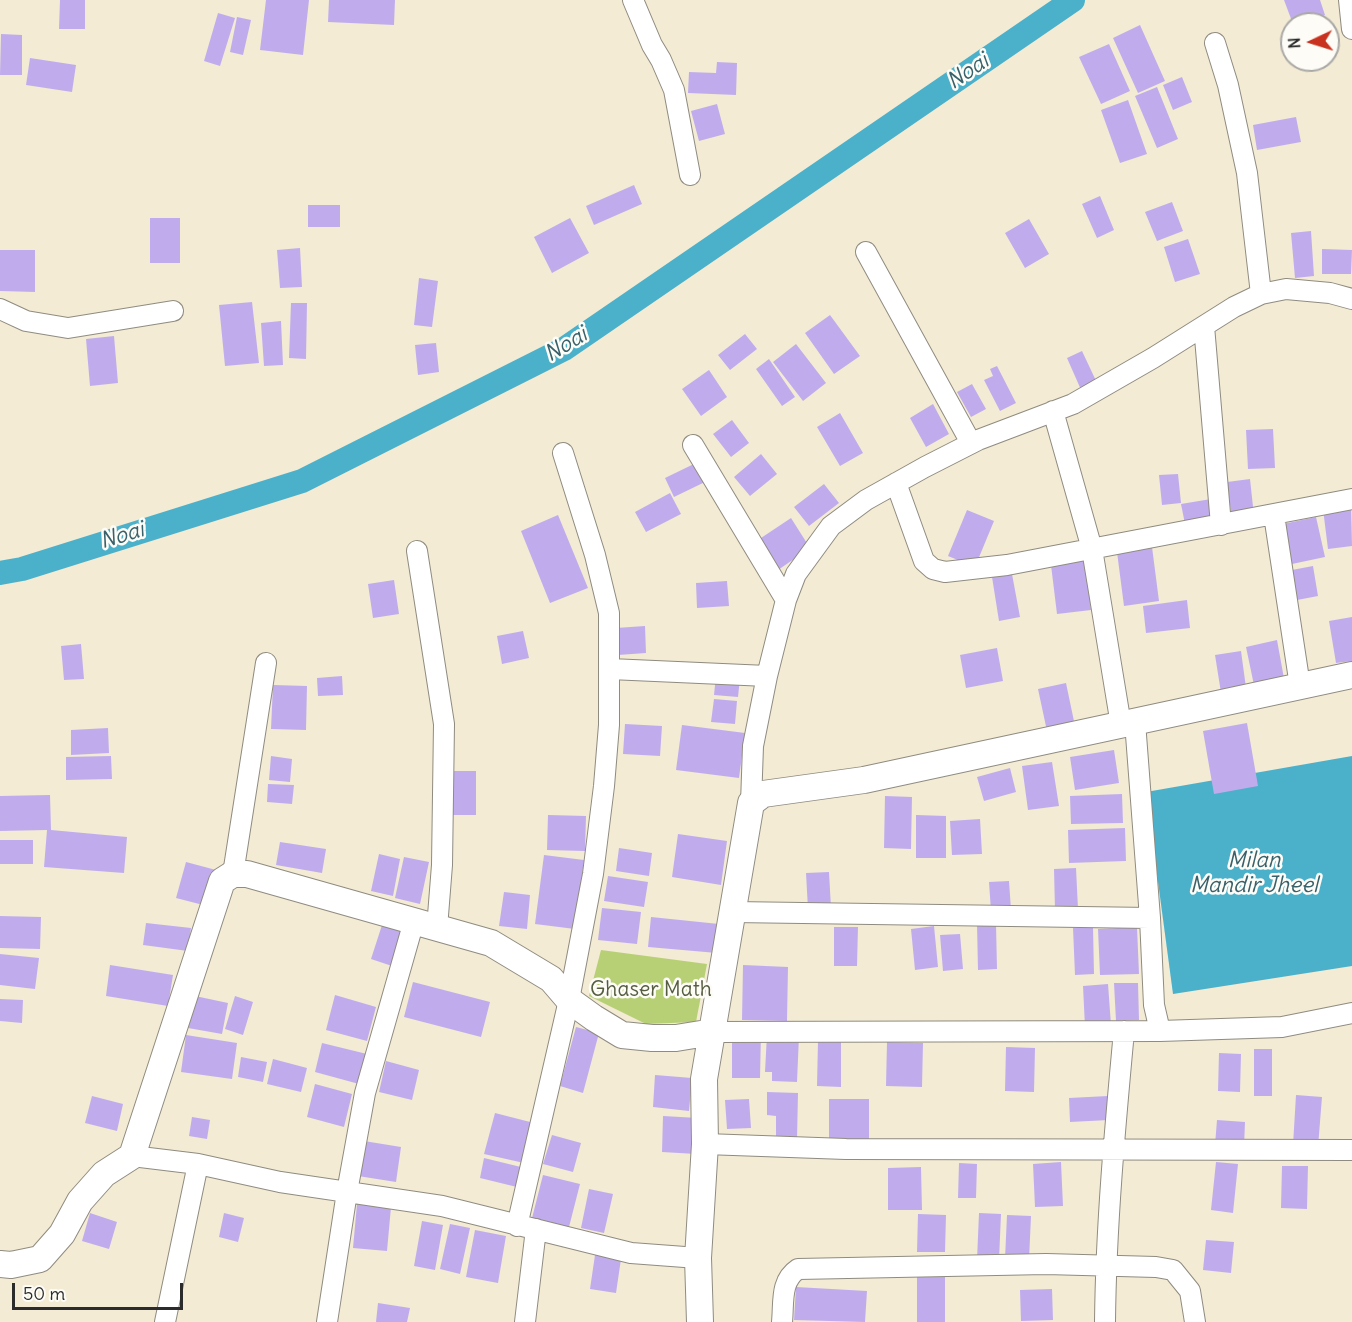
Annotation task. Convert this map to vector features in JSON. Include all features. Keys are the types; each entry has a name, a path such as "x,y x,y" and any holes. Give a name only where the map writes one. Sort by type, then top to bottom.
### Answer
{"street":[{"path":"633,0 674,90 690,175"},
{"path":"1349,0 1352,29"},
{"path":"1215,43 1228,85 1247,173 1261,294"},
{"path":"866,252 971,443"},
{"path":"700,1322 698,1258 705,1144 704,1079 751,803 753,746 766,676 786,600 796,574 831,526 866,500 971,443 1073,404 1143,364 1234,307 1261,294 1286,290 1330,293 1352,299"},
{"path":"0,309 26,321 68,328 173,311"},
{"path":"1204,326 1221,525"},
{"path":"1053,411 1092,549 1128,724 1150,918 1154,1005 1160,1031"},
{"path":"693,446 786,600"},
{"path":"525,1322 526,1227 592,874 604,786 610,669 609,613 595,555 563,453"},
{"path":"896,483 924,561 933,569 945,572 1007,565 1352,499"},
{"path":"1274,515 1300,686"},
{"path":"327,1322 365,1093 425,924 442,864 444,724 417,551"},
{"path":"233,874 266,663"},
{"path":"610,669 766,676"},
{"path":"751,803 763,794 864,780 1352,675"},
{"path":"0,1264 11,1265 40,1259 62,1234 80,1201 104,1174 132,1156 222,881 233,874 247,874 492,943 551,979 569,1000 622,1035 676,1038 712,1032 1160,1031 1282,1027 1352,1013"},
{"path":"733,912 1150,918"},
{"path":"1105,1322 1105,1266 1124,1031"},
{"path":"705,1144 857,1149 1352,1150"},
{"path":"132,1156 198,1164 280,1182 442,1206 631,1252 698,1258"},
{"path":"165,1322 198,1164"},
{"path":"782,1322 785,1283 798,1269 1046,1264 1156,1267 1173,1270 1190,1292 1196,1322"}],"green space":[{"name":"Ghaser Math","path":"601,950 707,964 696,1022 646,1024 589,996"}],"water":[{"name":"Milan Mandir Jheel","path":"1352,756 1352,966 1173,994 1146,792"}],"building":[{"path":"60,0 85,0 85,29 59,29"},
{"path":"266,0 309,0 303,55 260,50"},
{"path":"329,0 395,0 394,25 328,22"},
{"path":"1284,0 1320,0 1324,12 1288,12"},
{"path":"218,13 235,18 220,66 204,61"},
{"path":"237,17 251,20 243,55 230,52"},
{"path":"1140,25 1165,81 1138,93 1113,38"},
{"path":"1,34 22,35 22,75 0,75"},
{"path":"1109,44 1130,91 1101,104 1079,57"},
{"path":"30,58 76,65 72,92 26,85"},
{"path":"717,62 737,63 736,95 688,93 689,72 716,73"},
{"path":"1182,77 1192,102 1173,110 1163,85"},
{"path":"1157,87 1178,139 1157,148 1135,96"},
{"path":"1128,100 1147,154 1120,163 1101,110"},
{"path":"717,104 725,134 699,141 691,111"},
{"path":"1296,117 1301,142 1257,150 1253,125"},
{"path":"634,185 642,204 594,225 586,206"},
{"path":"1100,196 1114,230 1097,238 1082,204"},
{"path":"1172,202 1183,231 1157,241 1145,212"},
{"path":"308,205 340,205 340,227 308,227"},
{"path":"150,218 180,218 180,263 150,263"},
{"path":"570,218 589,253 552,273 534,237"},
{"path":"1029,219 1049,254 1025,268 1005,233"},
{"path":"1311,231 1314,276 1295,278 1291,233"},
{"path":"1188,239 1200,274 1175,282 1164,247"},
{"path":"300,248 302,287 280,288 277,250"},
{"path":"1322,249 1352,250 1351,274 1322,274"},
{"path":"0,250 35,250 35,292 0,291"},
{"path":"419,278 438,281 432,327 414,325"},
{"path":"252,302 259,363 225,366 219,305"},
{"path":"291,303 307,303 306,359 289,358"},
{"path":"830,315 860,356 834,374 805,333"},
{"path":"281,321 283,365 264,366 261,323"},
{"path":"745,334 757,349 730,370 718,355"},
{"path":"114,336 118,383 90,386 86,339"},
{"path":"436,343 439,372 418,375 415,345"},
{"path":"796,344 826,383 803,401 773,362"},
{"path":"1082,351 1098,385 1082,392 1067,358"},
{"path":"769,359 795,397 782,406 756,369"},
{"path":"997,366 1016,403 1000,411 984,380 993,376 990,369"},
{"path":"709,370 727,397 701,416 682,389"},
{"path":"972,384 986,409 971,417 957,392"},
{"path":"933,404 949,434 926,447 910,418"},
{"path":"840,413 863,453 840,466 817,427"},
{"path":"732,420 749,443 731,457 713,434"},
{"path":"1273,429 1275,468 1248,469 1246,430"},
{"path":"761,454 777,474 750,496 734,477"},
{"path":"698,462 707,481 674,497 665,478"},
{"path":"1178,474 1181,503 1162,505 1159,475"},
{"path":"1250,479 1254,516 1232,519 1227,482"},
{"path":"824,484 839,503 809,526 794,507"},
{"path":"670,493 681,514 646,532 635,512"},
{"path":"1211,499 1215,525 1186,529 1181,504"},
{"path":"1351,505 1352,546 1328,549 1323,509"},
{"path":"967,510 994,521 975,567 948,556"},
{"path":"558,515 588,588 550,603 521,531"},
{"path":"1316,517 1325,557 1292,564 1283,524"},
{"path":"791,518 810,548 778,570 758,540"},
{"path":"1152,547 1159,601 1124,606 1117,552"},
{"path":"1086,561 1091,610 1057,614 1051,565"},
{"path":"1313,566 1318,596 1297,600 1292,570"},
{"path":"1012,574 1020,617 999,621 992,577"},
{"path":"394,580 399,614 373,618 368,584"},
{"path":"727,581 729,606 697,608 696,583"},
{"path":"1187,600 1190,628 1146,633 1143,606"},
{"path":"1352,617 1352,661 1336,663 1329,621"},
{"path":"645,626 646,653 618,655 616,628"},
{"path":"523,631 529,658 502,664 497,636"},
{"path":"1277,640 1285,684 1255,690 1246,647"},
{"path":"81,644 84,679 64,680 61,646"},
{"path":"997,648 1003,681 966,688 960,655"},
{"path":"1241,651 1247,695 1222,699 1215,655"},
{"path":"716,675 740,678 738,697 714,695"},
{"path":"342,676 343,695 318,696 317,678"},
{"path":"1066,683 1075,726 1047,731 1038,689"},
{"path":"273,685 307,686 306,730 271,729"},
{"path":"714,699 737,701 735,724 711,722"},
{"path":"1247,723 1258,786 1214,794 1203,731"},
{"path":"625,724 662,726 660,756 623,754"},
{"path":"682,725 745,733 739,778 676,770"},
{"path":"108,728 109,753 71,755 71,730"},
{"path":"1114,750 1119,783 1075,790 1070,757"},
{"path":"111,756 112,779 66,780 66,757"},
{"path":"271,756 292,759 290,782 269,780"},
{"path":"1052,762 1059,806 1028,810 1022,766"},
{"path":"1010,768 1016,792 984,801 977,777"},
{"path":"450,771 476,771 476,815 450,815"},
{"path":"268,784 294,785 292,804 267,802"},
{"path":"1122,794 1123,823 1071,824 1070,796"},
{"path":"50,795 51,830 127,837 124,873 44,867 47,830 0,831 0,796"},
{"path":"885,796 912,797 911,849 884,848"},
{"path":"548,815 586,816 585,851 547,850"},
{"path":"916,815 946,816 946,858 916,858"},
{"path":"980,819 982,854 952,855 950,821"},
{"path":"1125,828 1126,861 1069,863 1068,830"},
{"path":"678,834 727,841 721,885 672,877"},
{"path":"0,840 33,840 33,864 0,864"},
{"path":"280,842 326,849 322,873 276,865"},
{"path":"619,848 652,853 649,876 616,871"},
{"path":"379,854 400,859 393,896 371,891"},
{"path":"544,855 584,860 575,929 535,924"},
{"path":"404,857 429,862 420,904 395,898"},
{"path":"186,862 216,870 207,906 176,898"},
{"path":"1076,868 1078,909 1055,910 1054,869"},
{"path":"829,872 831,908 808,909 806,873"},
{"path":"608,876 648,882 644,907 604,901"},
{"path":"1009,881 1011,910 991,911 989,882"},
{"path":"504,892 530,895 527,929 499,926"},
{"path":"602,908 641,912 637,944 598,940"},
{"path":"0,916 41,917 40,949 0,948"},
{"path":"651,917 719,924 717,953 648,947"},
{"path":"146,923 191,928 188,951 143,945"},
{"path":"977,924 996,924 997,969 978,970"},
{"path":"382,925 403,931 392,966 371,959"},
{"path":"934,926 938,967 915,970 911,929"},
{"path":"834,927 858,927 857,966 834,966"},
{"path":"1093,927 1094,974 1075,975 1073,928"},
{"path":"1137,927 1139,974 1100,975 1098,929"},
{"path":"960,934 963,969 943,971 940,935"},
{"path":"0,954 39,958 35,989 0,985"},
{"path":"110,965 173,975 168,1006 106,996"},
{"path":"743,965 788,967 787,1021 742,1020"},
{"path":"413,982 490,1002 481,1037 404,1017"},
{"path":"1114,983 1138,983 1139,1020 1116,1021"},
{"path":"1108,984 1111,1025 1085,1027 1083,986"},
{"path":"335,995 376,1007 367,1041 326,1030"},
{"path":"195,996 228,1003 222,1034 188,1028"},
{"path":"235,996 253,1002 243,1035 225,1029"},
{"path":"0,999 23,1000 22,1023 0,1021"},
{"path":"576,1027 599,1033 583,1093 560,1086"},
{"path":"732,1032 761,1032 760,1078 732,1078"},
{"path":"767,1034 799,1036 797,1082 772,1081 772,1072 765,1072"},
{"path":"186,1035 237,1043 232,1079 181,1072"},
{"path":"818,1041 841,1041 841,1087 817,1086"},
{"path":"887,1042 923,1043 922,1087 886,1086"},
{"path":"322,1043 367,1054 359,1084 315,1072"},
{"path":"1006,1047 1035,1048 1034,1092 1005,1091"},
{"path":"1254,1049 1272,1049 1272,1096 1254,1096"},
{"path":"1219,1053 1241,1054 1240,1092 1218,1091"},
{"path":"241,1057 267,1062 263,1082 238,1077"},
{"path":"273,1059 307,1068 301,1092 267,1084"},
{"path":"386,1061 419,1070 412,1100 379,1092"},
{"path":"655,1075 692,1078 689,1111 653,1107"},
{"path":"315,1084 352,1094 344,1127 307,1117"},
{"path":"767,1092 798,1093 797,1140 776,1140 776,1116 767,1115"},
{"path":"1296,1095 1322,1097 1318,1147 1293,1145"},
{"path":"92,1096 123,1104 117,1131 85,1123"},
{"path":"1108,1096 1109,1120 1070,1122 1069,1098"},
{"path":"749,1099 751,1128 727,1129 725,1100"},
{"path":"829,1099 869,1099 869,1142 829,1142"},
{"path":"495,1113 534,1123 524,1163 484,1154"},
{"path":"663,1116 698,1118 696,1154 662,1152"},
{"path":"192,1117 210,1120 207,1139 189,1136"},
{"path":"1217,1120 1245,1122 1244,1147 1215,1145"},
{"path":"552,1135 581,1143 573,1172 543,1164"},
{"path":"364,1141 401,1147 396,1182 358,1176"},
{"path":"484,1158 525,1168 521,1188 480,1178"},
{"path":"1061,1162 1063,1206 1035,1207 1033,1164"},
{"path":"1216,1162 1238,1164 1233,1213 1211,1210"},
{"path":"959,1163 977,1164 976,1198 958,1198"},
{"path":"1282,1166 1308,1166 1307,1209 1281,1208"},
{"path":"921,1167 922,1210 888,1210 888,1168"},
{"path":"543,1175 580,1184 569,1227 532,1218"},
{"path":"589,1189 613,1194 604,1233 581,1228"},
{"path":"357,1204 391,1207 387,1251 353,1248"},
{"path":"90,1213 117,1222 109,1249 82,1241"},
{"path":"224,1213 244,1218 238,1242 219,1237"},
{"path":"979,1213 1001,1214 999,1260 977,1260"},
{"path":"918,1214 946,1215 945,1252 917,1252"},
{"path":"1007,1215 1031,1216 1029,1260 1005,1259"},
{"path":"422,1221 443,1225 435,1270 414,1266"},
{"path":"450,1224 470,1228 460,1274 440,1269"},
{"path":"475,1230 506,1236 498,1283 466,1277"},
{"path":"1206,1240 1234,1242 1231,1273 1203,1270"},
{"path":"595,1255 621,1259 616,1293 590,1289"},
{"path":"917,1275 945,1275 945,1322 917,1322"},
{"path":"796,1287 867,1291 865,1322 794,1320"},
{"path":"1052,1289 1053,1320 1021,1321 1020,1290"},
{"path":"378,1303 410,1308 407,1322 376,1322"}],"waterway":[{"name":"Noai","path":"0,573 22,569 302,481 564,349 1073,0"}]}
